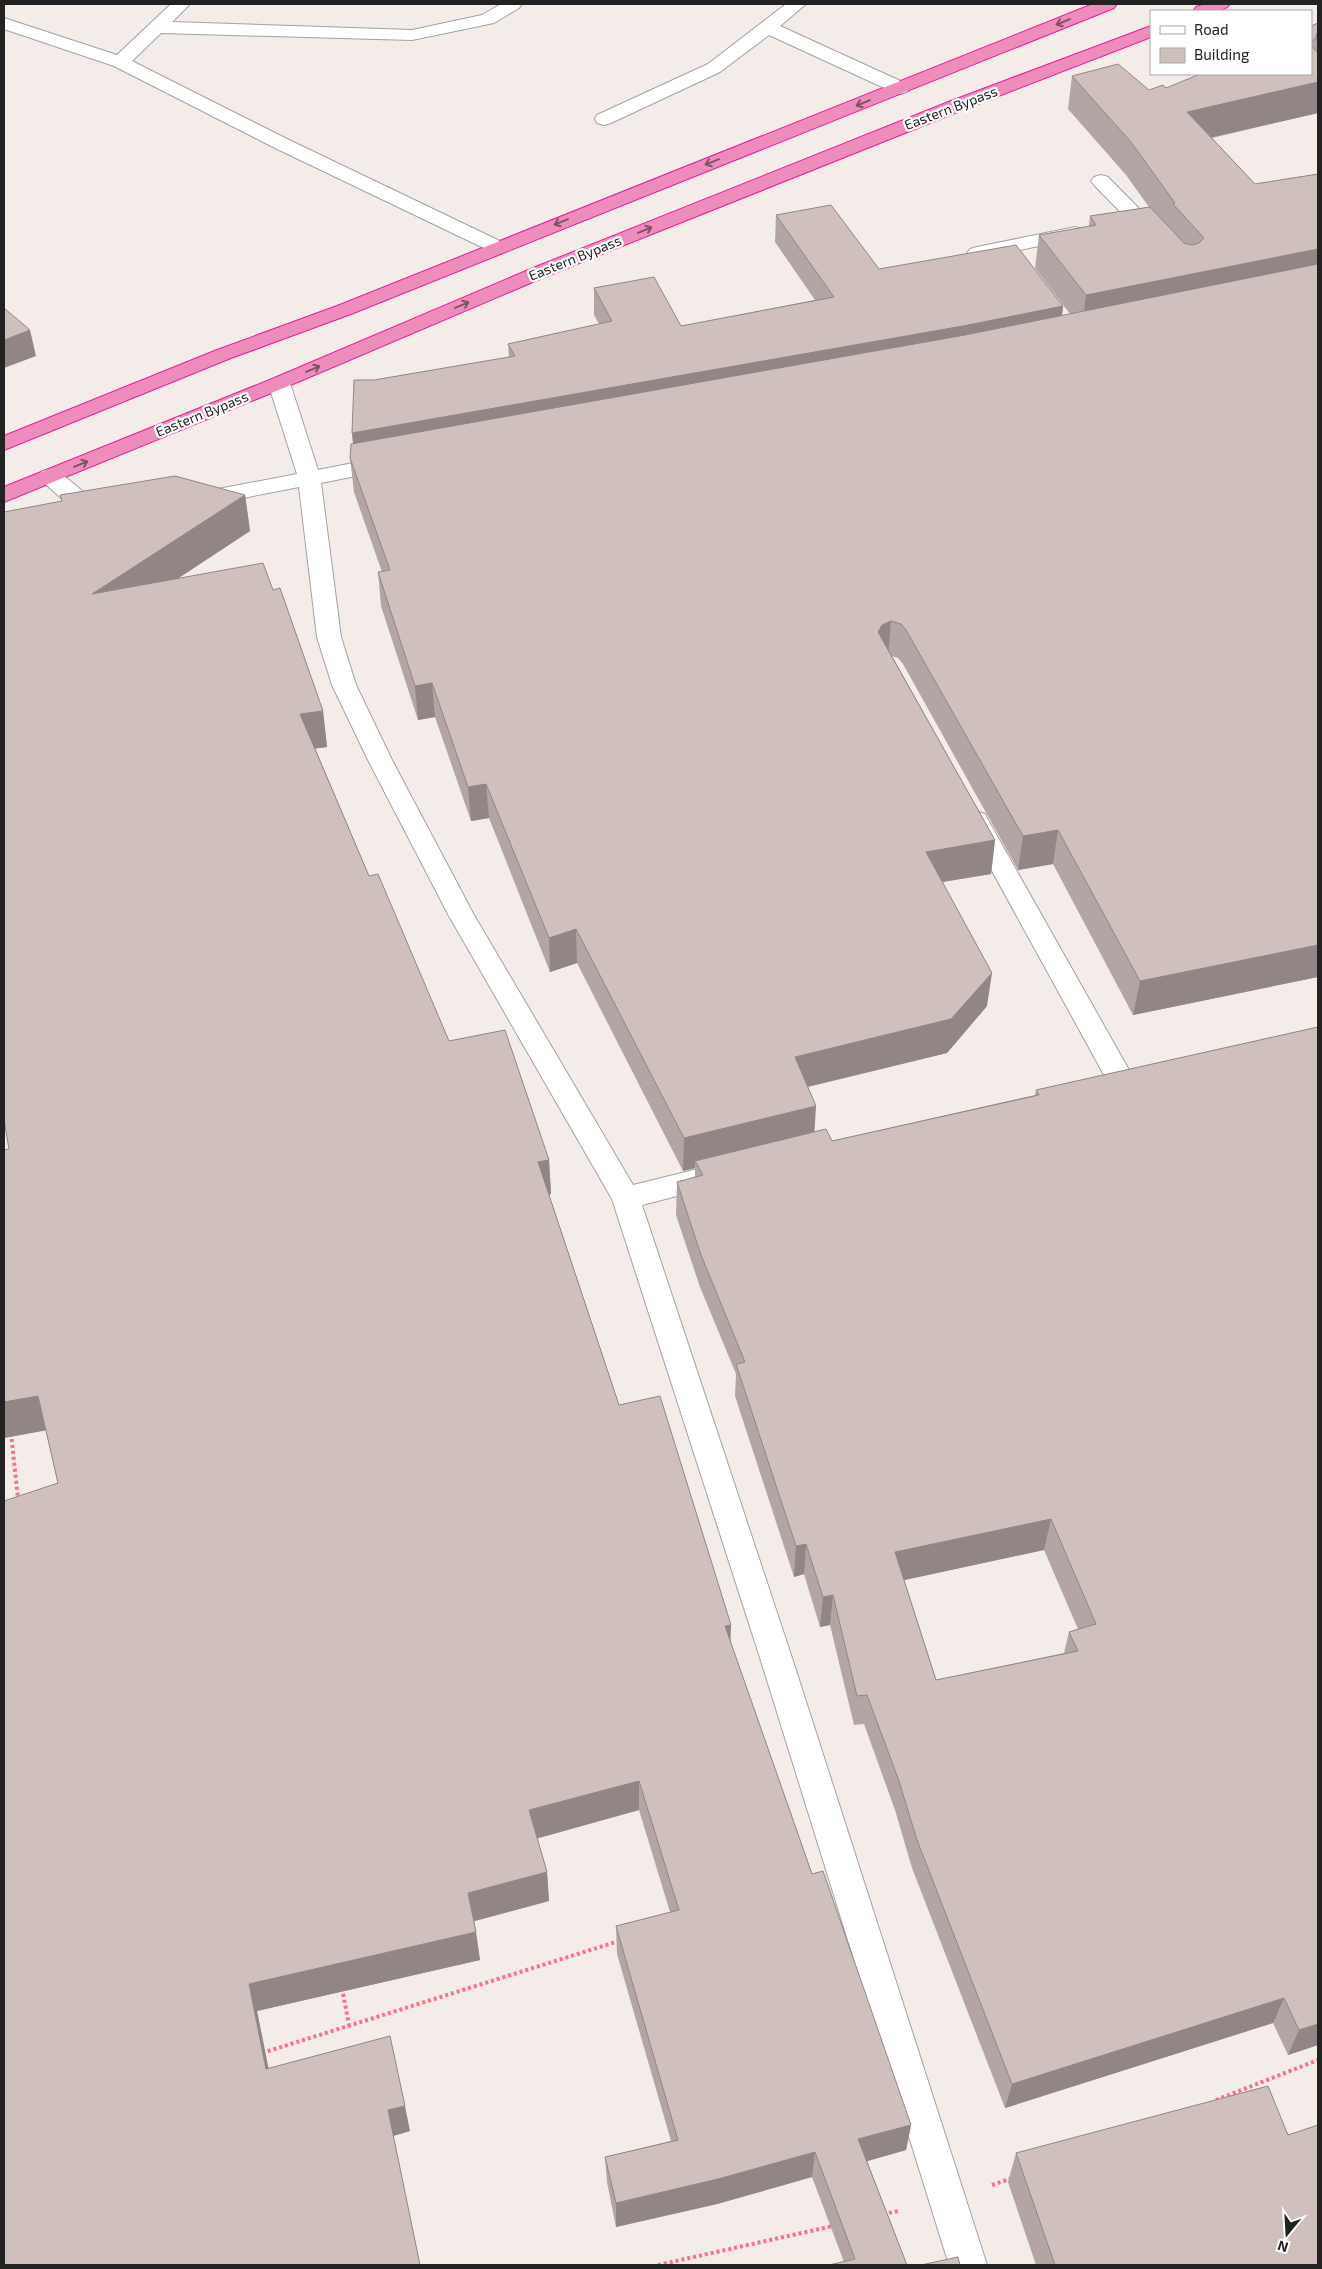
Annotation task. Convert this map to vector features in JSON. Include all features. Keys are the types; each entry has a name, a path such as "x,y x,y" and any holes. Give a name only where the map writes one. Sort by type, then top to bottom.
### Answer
{"highway":[{"path":"4,444 224,354 344,310 497,247 1108,4"},
{"name":"Eastern Bypass","path":"4,495 279,383 540,272 958,105 1150,31"}],"street":[{"path":"120,62 181,4"},
{"path":"156,27 412,35 488,19 513,4"},
{"path":"604,119 714,68 798,4"},
{"path":"4,23 120,62 289,148 497,247"},
{"path":"767,27 900,88"},
{"path":"1101,181 1130,222 1166,249"},
{"path":"959,257 1012,255 1092,230"},
{"path":"279,383 309,477 329,637 344,685 380,760 462,916 626,1198 778,1664 968,2265"},
{"path":"176,504 309,477 406,460"},
{"path":"50,476 95,513 106,516 119,515"},
{"path":"966,802 1119,1077"},
{"path":"1090,1084 1147,1070"},
{"path":"626,1198 742,1169"}],"path":[{"path":"11,1430 19,1507"},
{"path":"256,2055 627,1939"},
{"path":"342,1986 349,2025"},
{"path":"1210,2103 1318,2060"},
{"path":"881,2215 948,2200 1020,2175"},
{"path":"658,2265 842,2224"}],"building":[{"path":"1318,23 1318,33 1315,40 1312,40 1312,26"},
{"path":"1312,47 1318,51 1318,82 1187,112 1255,184 1318,174 1318,249 1086,295 1039,235 1096,225 1090,216 1150,207 1184,243 1192,245 1199,243 1204,238 1173,204 1175,203 1131,142 1072,76 1118,64 1149,90 1163,85 1166,88 1198,75 1312,75"},
{"path":"831,205 879,269 1016,245 1063,306 963,326 352,433 354,380 374,380 515,356 508,344 612,321 594,288 654,277 681,326 834,297 776,215"},
{"path":"1318,264 1318,945 1140,981 1058,830 1023,836 906,630 901,624 891,621 882,625 878,632 995,840 926,852 992,973 951,1019 795,1057 816,1106 684,1138 576,929 549,938 486,784 468,787 432,683 415,686 378,572 390,570 350,458 351,444 965,335"},
{"path":"4,308 30,330 4,340"},
{"path":"175,476 245,495 92,594 263,563 273,590 280,588 323,711 300,714 369,876 378,874 449,1041 505,1030 549,1160 538,1162 619,1405 660,1396 731,1625 725,1626 812,1874 823,1871 911,2125 858,2139 907,2265 829,2265 855,2259 815,2152 718,2179 616,2203 605,2157 678,2140 616,1926 679,1910 639,1781 529,1810 547,1872 468,1893 476,1932 249,1984 266,2069 390,2036 405,2106 388,2110 420,2265 4,2265 4,1501 58,1483 38,1396 4,1402 4,1150 9,1149 4,1120 4,512 62,501 60,495"},
{"path":"1318,1027 1318,2024 1299,2030 1284,1998 1012,2084 917,1840 899,1781 867,1695 857,1696 833,1595 823,1597 806,1544 796,1546 736,1364 745,1362 701,1255 677,1182 703,1175 695,1161 826,1129 832,1141 1039,1095 1036,1090","holes":["1051,1519 1096,1624 1069,1632 1078,1651 936,1680 895,1552"]},
{"path":"1268,2086 1288,2135 1318,2125 1318,2265 1055,2265 1016,2153"},
{"path":"958,2257 960,2265 921,2265"}]}
